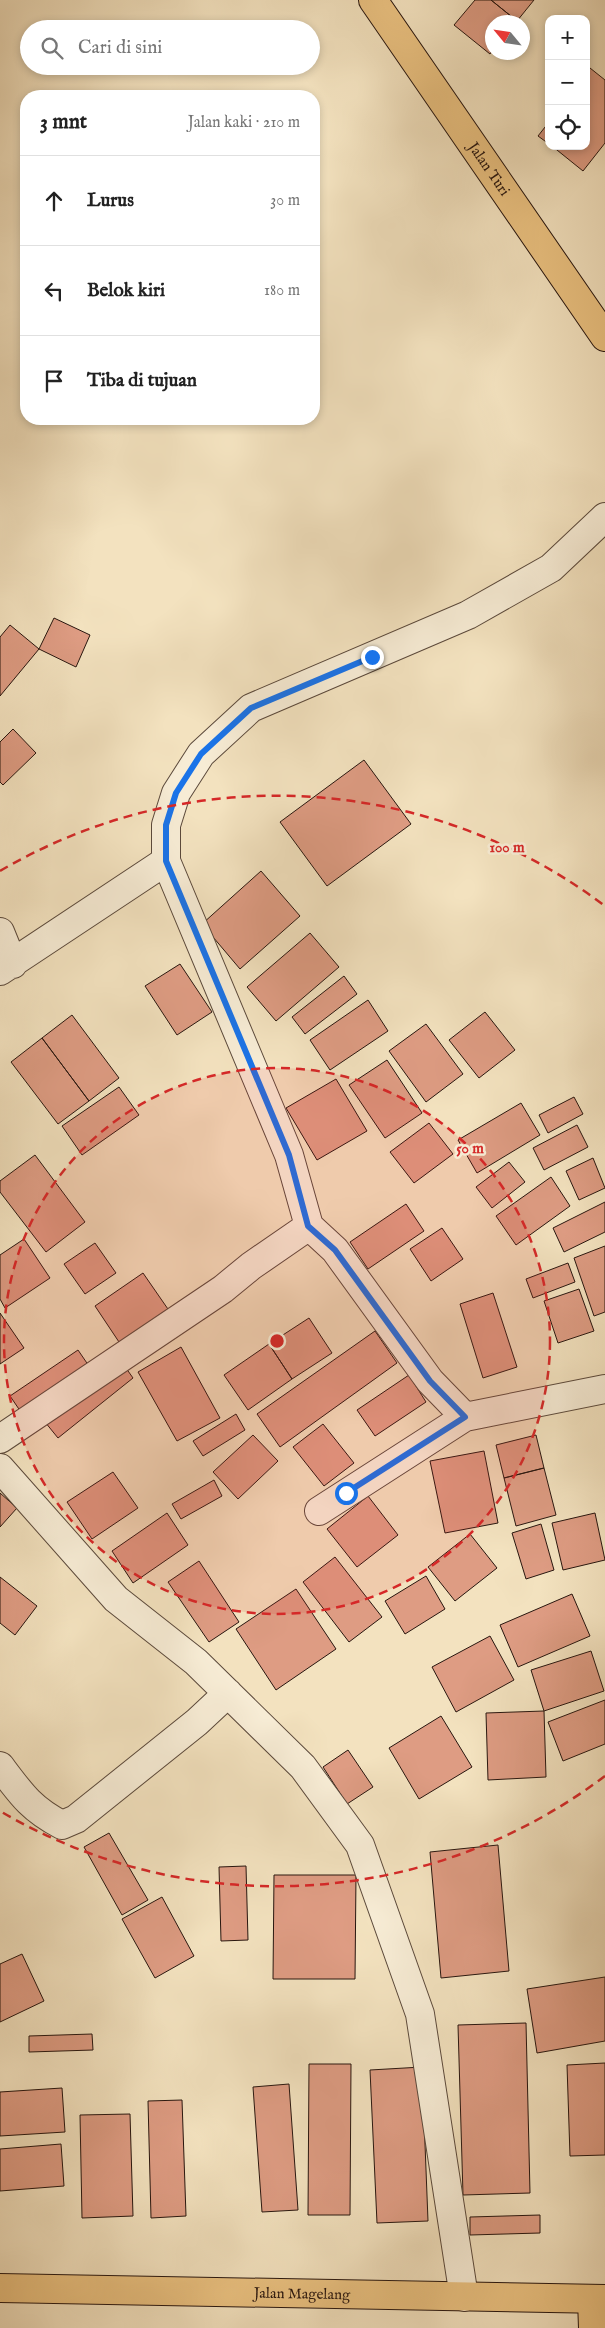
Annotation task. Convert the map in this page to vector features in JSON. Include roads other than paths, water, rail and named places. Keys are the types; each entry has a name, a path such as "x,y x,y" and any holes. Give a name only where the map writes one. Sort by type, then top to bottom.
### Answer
{"main road":[{"name":"Jalan Turi","path":"373,0 605,337"},
{"name":"Jalan Magelang","path":"0,2288 598,2299"},
{"path":"593,2328 598,2299"}],"street":[{"path":"465,1417 430,1381 335,1250 308,1226 289,1155 166,861 166,825 176,793 201,754 251,708 468,615 551,568 605,517"},
{"path":"0,932 7,968 166,861"},
{"path":"0,1439 223,1289 251,1266 308,1226"},
{"path":"319,1511 465,1417 605,1390"},
{"path":"0,1468 116,1598 196,1662 303,1767 360,1845 420,2014 464,2297"},
{"path":"0,1766 22,1796 40,1814 62,1825 76,1819 197,1722 228,1693"}]}
